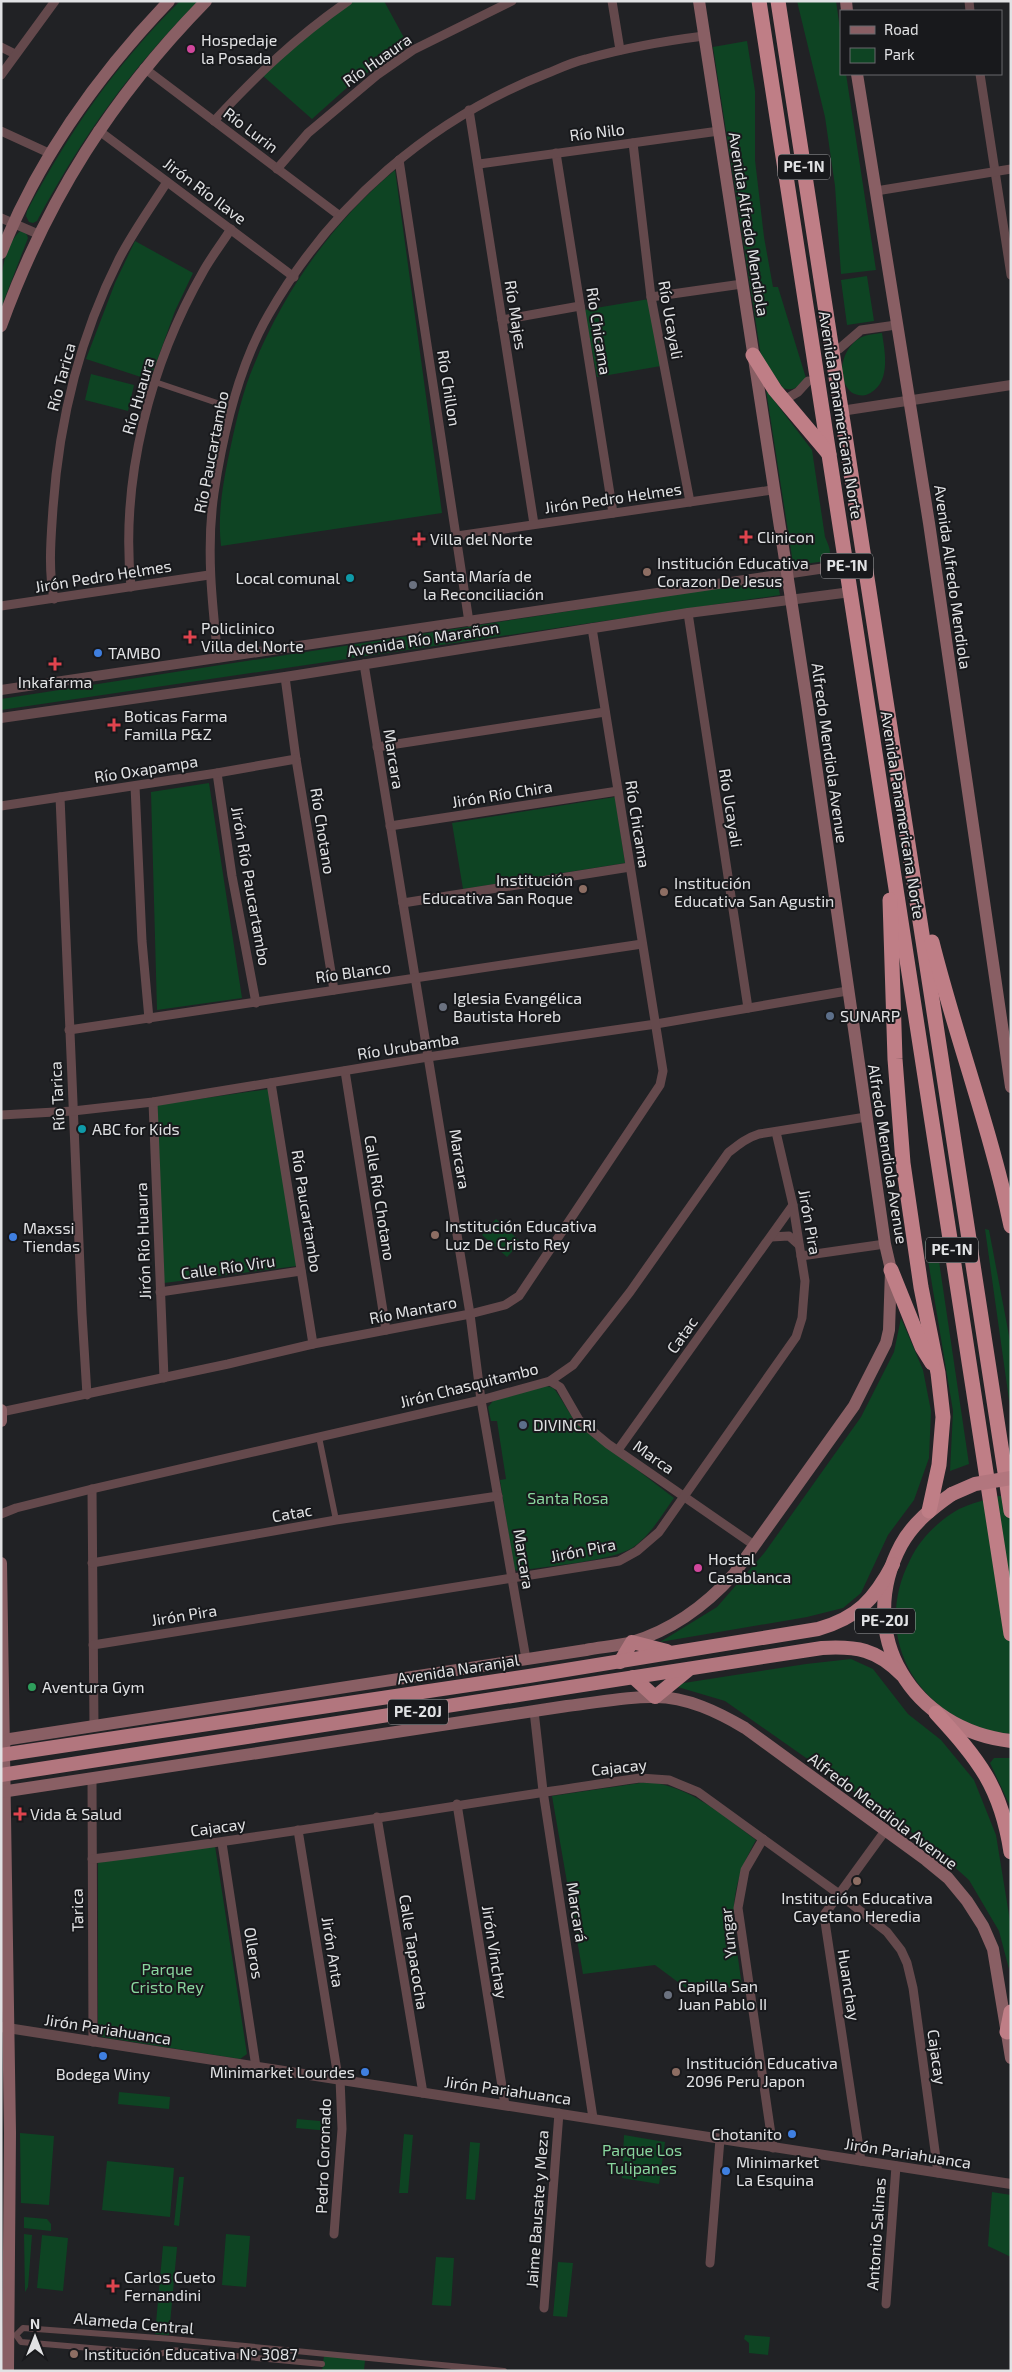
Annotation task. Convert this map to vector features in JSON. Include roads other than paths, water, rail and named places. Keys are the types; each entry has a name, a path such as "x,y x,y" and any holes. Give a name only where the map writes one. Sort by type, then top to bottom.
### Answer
{"highway":[{"name":"Avenida Panamericana Norte","path":"759,1 1011,1634"},
{"name":"Avenida Panamericana Norte","path":"778,1 1011,1511"},
{"path":"753,354 764,376 830,454"},
{"path":"910,854 953,1020 985,1119 1011,1226"},
{"path":"893,866 890,927 900,1137 913,1242 938,1373 943,1417 942,1440 929,1511"},
{"path":"891,1270 922,1347 938,1373"},
{"name":"PE-20J","path":"902,1675 891,1649 885,1621 886,1592 893,1564 907,1536 929,1511 952,1494 975,1484 1011,1478"},
{"name":"Avenida Naranjal","path":"3,1748 94,1743 620,1662 818,1629 836,1624 868,1603 882,1585 893,1564"},
{"path":"620,1662 632,1642 672,1653"},
{"name":"PE-20J","path":"3,1775 822,1648 843,1647 873,1653 889,1662 918,1696 936,1713 972,1733 993,1739 1011,1741"},
{"path":"633,1677 655,1697 688,1669"},
{"path":"936,1713 963,1742 991,1783 1002,1807 1011,1852"},
{"path":"1007,2032 1011,2012"}],"main road":[{"path":"1,253 7,221 51,154 106,73 141,30 169,1"},
{"path":"1,326 38,234 56,198 98,130 144,68 206,1"},
{"name":"Avenida Alfredo Mendiola","path":"699,1 772,490 791,599"},
{"name":"Avenida Alfredo Mendiola","path":"857,75 896,325 910,401 1011,1087"},
{"name":"Alfredo Mendiola Avenue","path":"657,1631 696,1610 716,1594 734,1574 854,1406 886,1343 889,1330 891,1270 885,1244 847,991 791,599"},
{"path":"1,1411 1,1421"},
{"path":"1,1563 4,2027 10,2133 4,2253 8,2371"},
{"name":"Avenida Naranjal","path":"3,1748 94,1727 632,1642 657,1631"},
{"path":"3,1792 534,1711 655,1697"},
{"name":"Alfredo Mendiola Avenue","path":"655,1697 680,1700 725,1716 745,1728 948,1878 983,1926 993,1949 1011,2058"}],"street":[{"path":"1,75 56,1"},
{"path":"214,121 262,69 310,28 348,1"},
{"name":"Río Huaura","path":"277,169 308,133 377,74 414,50 512,1"},
{"path":"612,1 620,50"},
{"name":"Río Paucartambo","path":"218,658 209,575 214,494 232,408 245,368 268,314 315,245 369,185 428,136 469,110 532,79 584,59 620,50 704,36"},
{"path":"1,47 15,54"},
{"name":"Río Lurin","path":"144,68 340,216"},
{"path":"980,75 1011,275"},
{"name":"Río Majes","path":"469,110 479,164 534,524"},
{"name":"Jirón Río Ilave","path":"98,130 294,277"},
{"path":"1,131 51,154"},
{"name":"Río Nilo","path":"479,164 719,131"},
{"name":"Río Ucayali","path":"633,143 651,297 690,502"},
{"name":"Río Chicama","path":"556,152 613,514"},
{"name":"Río Chillon","path":"399,160 469,622"},
{"path":"876,191 1011,169"},
{"name":"Río Tarica","path":"54,599 50,550 56,470 76,369 108,283 132,238 167,182"},
{"path":"7,221 38,234"},
{"name":"Río Huaura","path":"131,587 128,553 130,509 136,458 155,382 175,329 204,271 231,229"},
{"path":"651,297 742,284"},
{"path":"502,320 580,306"},
{"path":"839,349 861,330 896,325"},
{"path":"784,400 798,392 808,381"},
{"path":"155,382 232,408"},
{"path":"842,412 1011,385"},
{"name":"Jirón Pedro Helmes","path":"457,536 772,490"},
{"name":"Avenida Río Marañon","path":"1,690 846,565"},
{"name":"Jirón Pedro Helmes","path":"1,606 209,575"},
{"name":"Avenida Río Marañon","path":"1,718 285,677 688,613 851,592"},
{"name":"Río Ucayali","path":"688,613 748,1008"},
{"name":"Río Chicama","path":"592,628 656,1024"},
{"name":"Marcara","path":"364,664 470,1314 482,1400 526,1659"},
{"name":"Río Chotano","path":"285,677 296,759 334,990"},
{"path":"377,747 605,712"},
{"name":"Río Oxapampa","path":"1,806 217,774 296,759"},
{"name":"Jirón Río Paucartambo","path":"217,774 232,876 256,1003"},
{"path":"135,786 142,941 149,1019"},
{"name":"Jirón Río Chira","path":"390,826 618,791"},
{"name":"Río Tarica","path":"60,797 69,1030 87,1395"},
{"path":"403,903 630,867"},
{"name":"Río Blanco","path":"69,1030 642,944"},
{"name":"Río Urubamba","path":"1,1115 73,1111 153,1102 656,1024 847,991"},
{"name":"Río Mantaro","path":"1,1411 87,1395 313,1344 470,1314 505,1304 520,1296 660,1085 663,1071 656,1024"},
{"name":"Calle Río Chotano","path":"345,1071 386,1330"},
{"name":"Río Paucartambo","path":"271,1083 313,1344"},
{"name":"Jirón Río Huaura","path":"153,1102 164,1378"},
{"name":"Jirón Chasquitambo","path":"1,1514 16,1508 92,1489 482,1400 550,1380 573,1365 624,1300 728,1153 748,1137 866,1117"},
{"name":"Jirón Pira","path":"93,1645 619,1560 637,1551 659,1532 796,1337 805,1302 805,1281 793,1205 776,1132"},
{"name":"Catac","path":"618,1450 793,1205"},
{"path":"770,1237 789,1236 799,1245"},
{"path":"801,1256 885,1244"},
{"name":"Calle Río Viru","path":"160,1292 302,1271"},
{"name":"Marca","path":"550,1380 560,1388 579,1420 618,1450 754,1545"},
{"path":"319,1437 336,1520"},
{"path":"92,1489 94,1727"},
{"name":"Catac","path":"92,1563 336,1520 498,1496"},
{"name":"Marcará","path":"534,1711 543,1791 593,2118"},
{"name":"Tarica","path":"92,1778 93,2042"},
{"name":"Cajacay","path":"92,1859 222,1843 543,1791 640,1778 670,1780 698,1792 839,1894 887,1932 901,1950 907,1963 914,1997 938,2173"},
{"name":"Jirón Vinchay","path":"456,1804 505,2105"},
{"name":"Calle Tapacocha","path":"377,1817 423,2093"},
{"name":"Jirón Anta","path":"298,1830 337,2071 340,2078"},
{"name":"Huanchay","path":"860,2161 824,1915 885,1831"},
{"name":"Yungar","path":"762,1839 745,1870 738,1908 774,2148"},
{"name":"Olleros","path":"222,1843 256,2067"},
{"name":"Jirón Pariahuanca","path":"4,2027 1011,2184"},
{"name":"Pedro Coronado","path":"334,2234 342,2129 340,2078"},
{"name":"Jaime Bausate y Meza","path":"544,2308 559,2113"},
{"path":"710,2263 720,2139"},
{"name":"Antonio Salinas","path":"886,2304 896,2166"},
{"name":"Alameda Central","path":"322,2364 214,2353 172,2350 160,2354 21,2342 16,2335 23,2328 172,2339 504,2371"}],"place":[{"name":"Hospedaje la Posada","path":"191,49"},
{"name":"Clinicon","path":"746,537"},
{"name":"Villa del Norte","path":"419,539"},
{"name":"Institución Educativa Corazon De Jesus","path":"647,572"},
{"name":"Local comunal","path":"350,578"},
{"name":"Santa María de la Reconciliación","path":"413,585"},
{"name":"Policlinico Villa del Norte","path":"190,637"},
{"name":"TAMBO","path":"98,653"},
{"name":"Inkafarma","path":"55,664"},
{"name":"Boticas Farma Familla P&Z","path":"114,725"},
{"name":"Institución Educativa San Roque","path":"583,889"},
{"name":"Institución Educativa San Agustin","path":"664,892"},
{"name":"Iglesia Evangélica Bautista Horeb","path":"443,1007"},
{"name":"SUNARP","path":"830,1016"},
{"name":"ABC for Kids","path":"82,1129"},
{"name":"Institución Educativa Luz De Cristo Rey","path":"435,1235"},
{"name":"Maxssi Tiendas","path":"13,1237"},
{"name":"DIVINCRI","path":"523,1425"},
{"name":"Hostal Casablanca","path":"698,1568"},
{"name":"Aventura Gym","path":"32,1687"},
{"name":"Vida & Salud","path":"20,1814"},
{"name":"Institución Educativa Cayetano Heredia","path":"857,1881"},
{"name":"Capilla San Juan Pablo II","path":"668,1995"},
{"name":"Bodega Winy","path":"103,2056"},
{"name":"Minimarket Lourdes","path":"365,2072"},
{"name":"Institución Educativa 2096 Peru Japon","path":"676,2072"},
{"name":"Chotanito","path":"792,2134"},
{"name":"Minimarket La Esquina","path":"726,2171"},
{"name":"Carlos Cueto Fernandini","path":"113,2286"},
{"name":"Institución Educativa Nº 3087","path":"74,2354"}],"park label":[{"name":"Santa Rosa","path":"568,1498"},
{"name":"Parque Cristo Rey","path":"167,1978"},
{"name":"Parque Los Tulipanes","path":"642,2159"}]}
